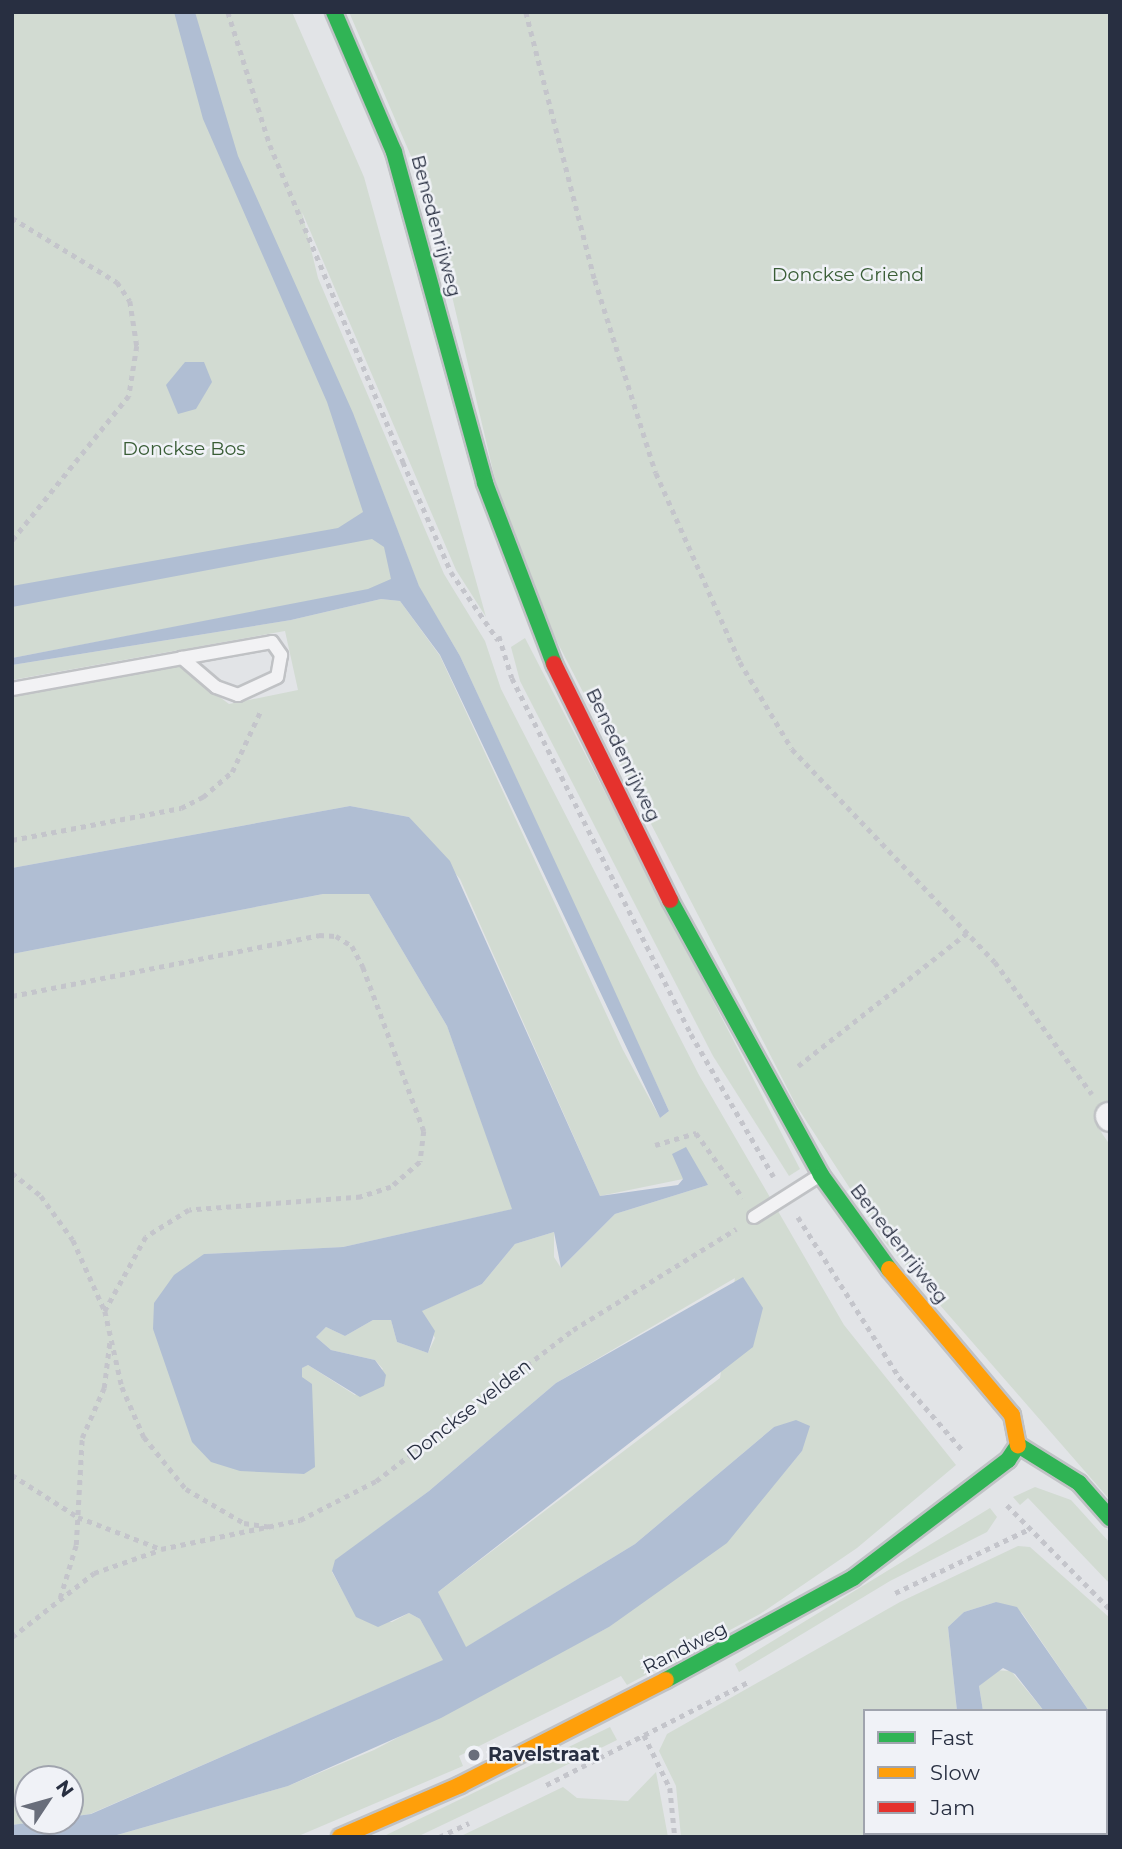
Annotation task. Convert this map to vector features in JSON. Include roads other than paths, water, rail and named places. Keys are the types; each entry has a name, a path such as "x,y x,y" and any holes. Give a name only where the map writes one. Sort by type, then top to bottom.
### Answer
{"street":[{"name":"Benedenrijweg","path":"334,12 394,152 485,483 533,621 770,1089 821,1175 872,1249 1012,1415 1018,1445"},
{"path":"1018,1445 1079,1483 1110,1518"},
{"name":"Randweg","path":"340,1837 460,1785 769,1628 853,1578 1007,1460 1018,1445"}],"lane":[{"path":"12,689 182,658 272,642 281,655 277,677 260,689 238,695 216,687 182,658"},
{"path":"754,1217 821,1175"}],"water":[{"path":"174,12 195,12 238,156 353,413 419,586 460,656 669,1111 660,1118 440,655 400,601 381,599 291,620 12,665 12,658 368,589 391,579 384,547 372,539 12,607 12,586 338,528 363,512 327,402 203,119"},
{"path":"185,362 204,362 212,382 196,409 178,414 166,385"},
{"path":"350,806 409,817 450,861 600,1196 678,1185 683,1179 672,1154 686,1147 708,1185 615,1214 561,1268 554,1232 515,1244 482,1284 422,1311 435,1331 428,1353 397,1342 391,1320 373,1320 345,1336 326,1327 316,1337 331,1350 375,1360 386,1375 384,1386 360,1397 308,1365 302,1368 302,1377 312,1384 315,1467 304,1474 240,1471 211,1462 192,1442 153,1329 154,1303 174,1275 204,1254 343,1247 512,1209 447,1026 369,894 323,894 12,954 12,868"},
{"path":"743,1277 763,1308 753,1347 438,1592 466,1647 635,1544 774,1427 796,1420 810,1426 802,1451 727,1543 609,1627 441,1718 288,1786 110,1837 12,1837 14,1825 14,1835 84,1835 84,1815 443,1660 420,1619 409,1613 378,1627 356,1617 332,1571 335,1560 429,1491 556,1383"},
{"path":"996,1602 1017,1607 1088,1709 1042,1709 1015,1674 1003,1668 979,1686 983,1709 957,1709 948,1627 964,1612"}],"place":[{"name":"Ravelstraat","path":"474,1755"}],"park label":[{"name":"Donckse Griend","path":"848,275"},
{"name":"Donckse Bos","path":"184,449"}]}
